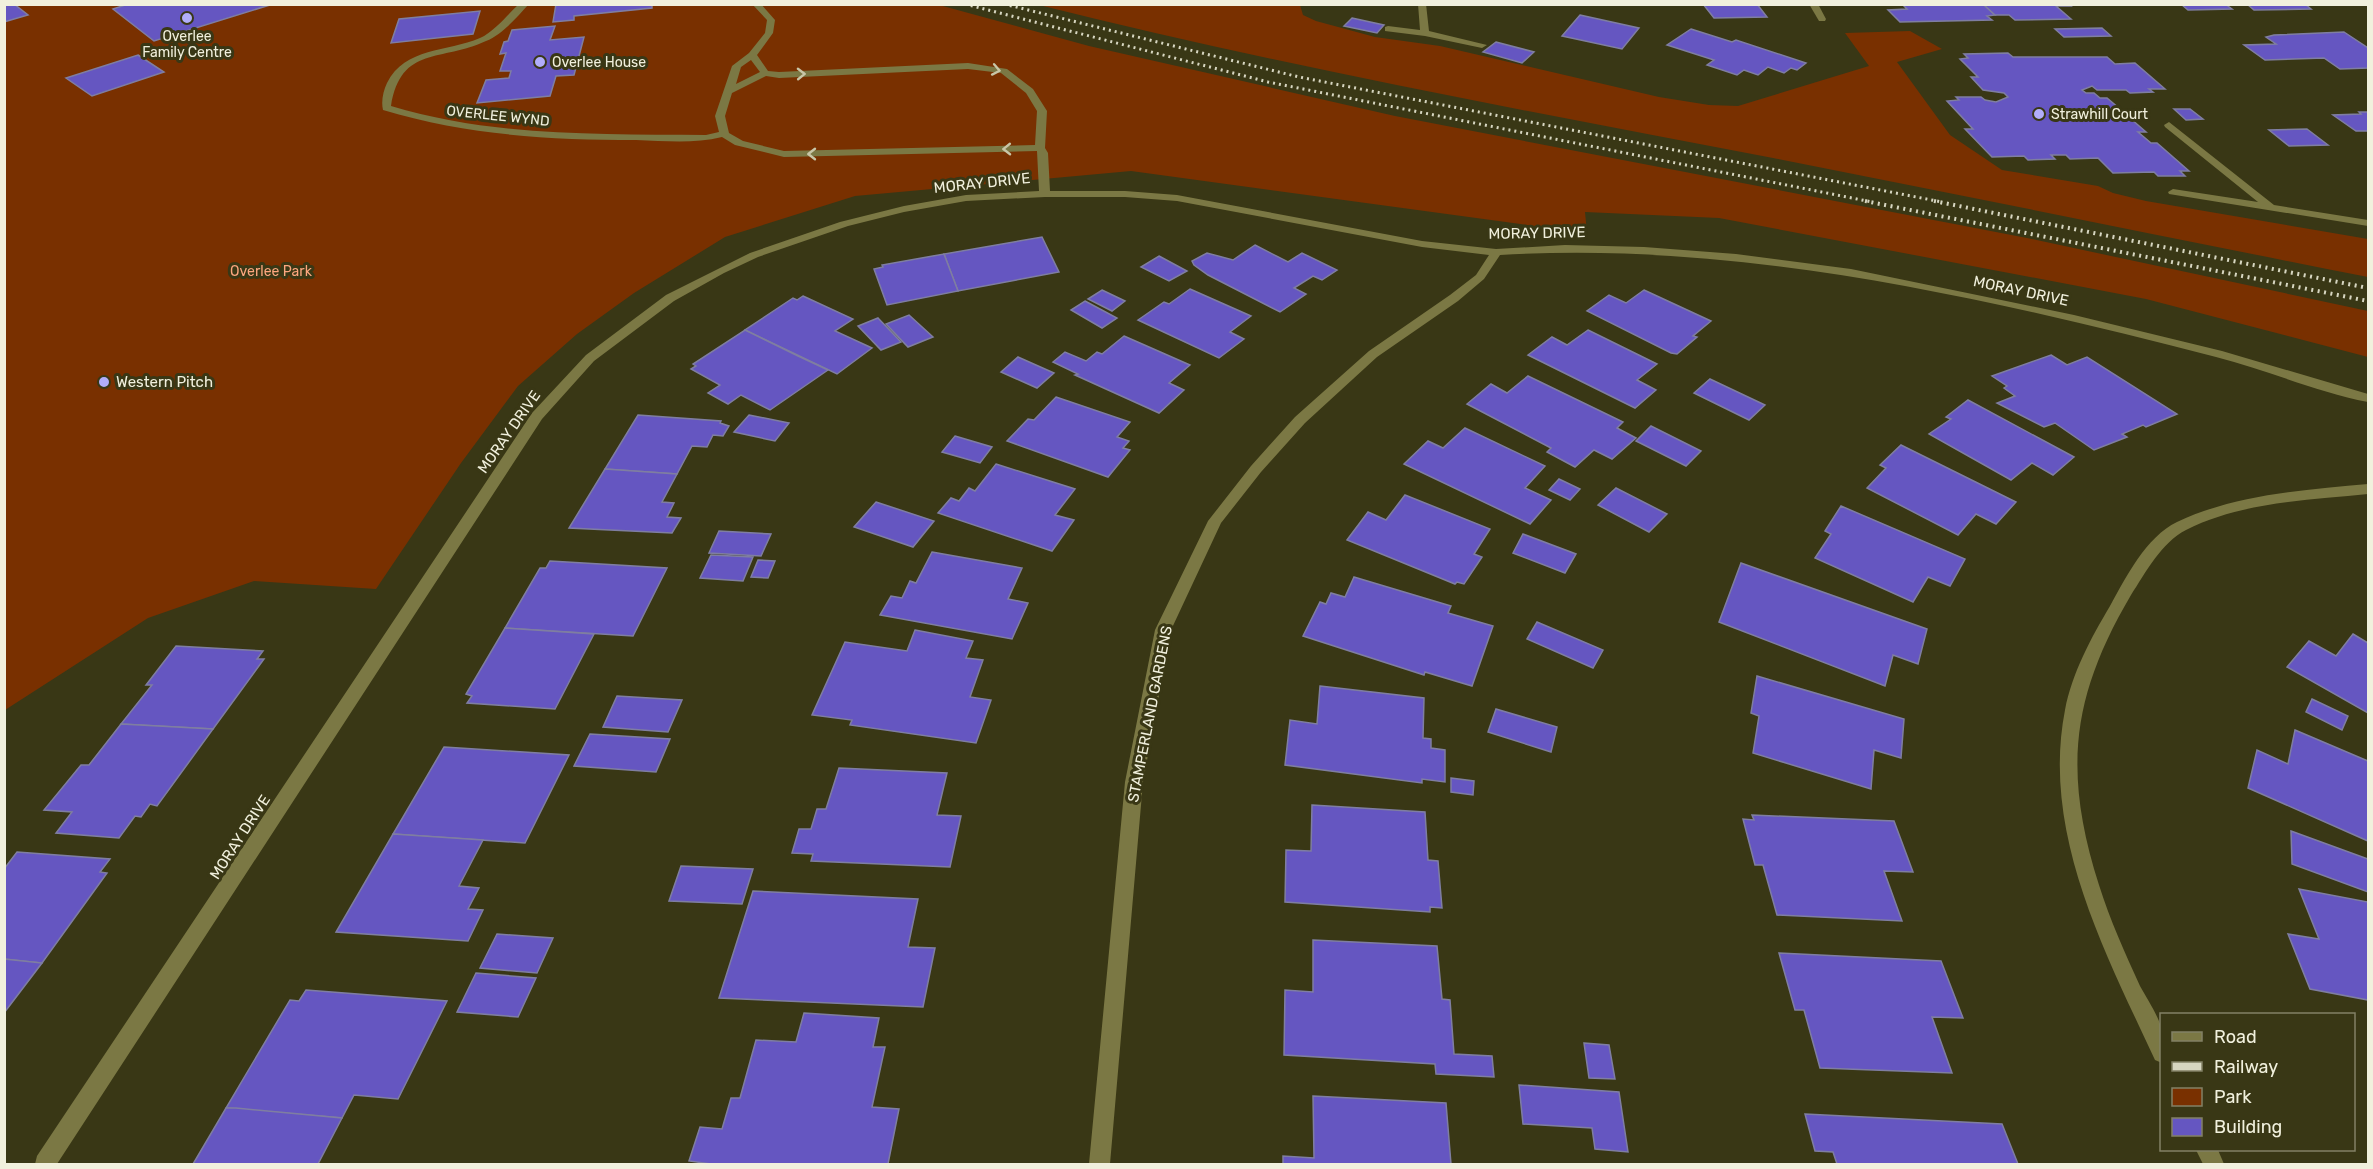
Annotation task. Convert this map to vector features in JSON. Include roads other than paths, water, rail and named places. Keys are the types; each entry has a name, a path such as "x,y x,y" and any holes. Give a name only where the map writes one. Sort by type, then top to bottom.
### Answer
{"street":[{"name":"OVERLEE WYND","path":"525,4 484,40 419,58 401,66 390,80 386,108 418,120 456,128 557,135 706,138 723,134"},
{"path":"756,4 771,20 770,33 752,56 737,66 720,116 723,134 739,143 784,154 1040,148"},
{"path":"1422,4 1425,33"},
{"path":"1814,4 1822,19"},
{"path":"1388,29 1425,33 1482,45"},
{"path":"752,56 765,73"},
{"path":"728,92 765,73 819,74 968,66 1004,71 1030,90 1042,111 1040,148 1044,153 1045,194"},
{"path":"2169,125 2269,206"},
{"path":"2173,192 2368,223"},
{"name":"MORAY DRIVE","path":"45,1164 537,416 590,358 670,298 754,255 844,224 904,209 966,198 1045,194 1125,194 1177,198 1422,243 1496,252 1565,248 1644,250 1736,257 1851,272 2074,319 2199,349 2368,398"},
{"name":"STAMPERLAND GARDENS","path":"1099,1164 1134,782 1163,630 1215,521 1263,461 1300,420 1373,354 1454,298 1480,277 1496,252"},
{"path":"2160,1048 2093,897 2073,825 2068,767 2072,712 2084,671 2101,634 2132,583 2165,537 2181,526 2229,510 2290,497 2368,489"}],"railway":[{"path":"965,4 1268,82 1872,202"},
{"path":"1004,4 1299,77 1942,202"},
{"path":"1865,201 2368,301"},
{"path":"1934,201 2368,288"}],"place":[{"name":"Overlee Family Centre","path":"187,18"},
{"name":"Overlee House","path":"540,62"},
{"name":"Strawhill Court","path":"2039,114"},
{"name":"Western Pitch","path":"104,382"}],"park label":[{"name":"Overlee Park","path":"271,271"}]}
